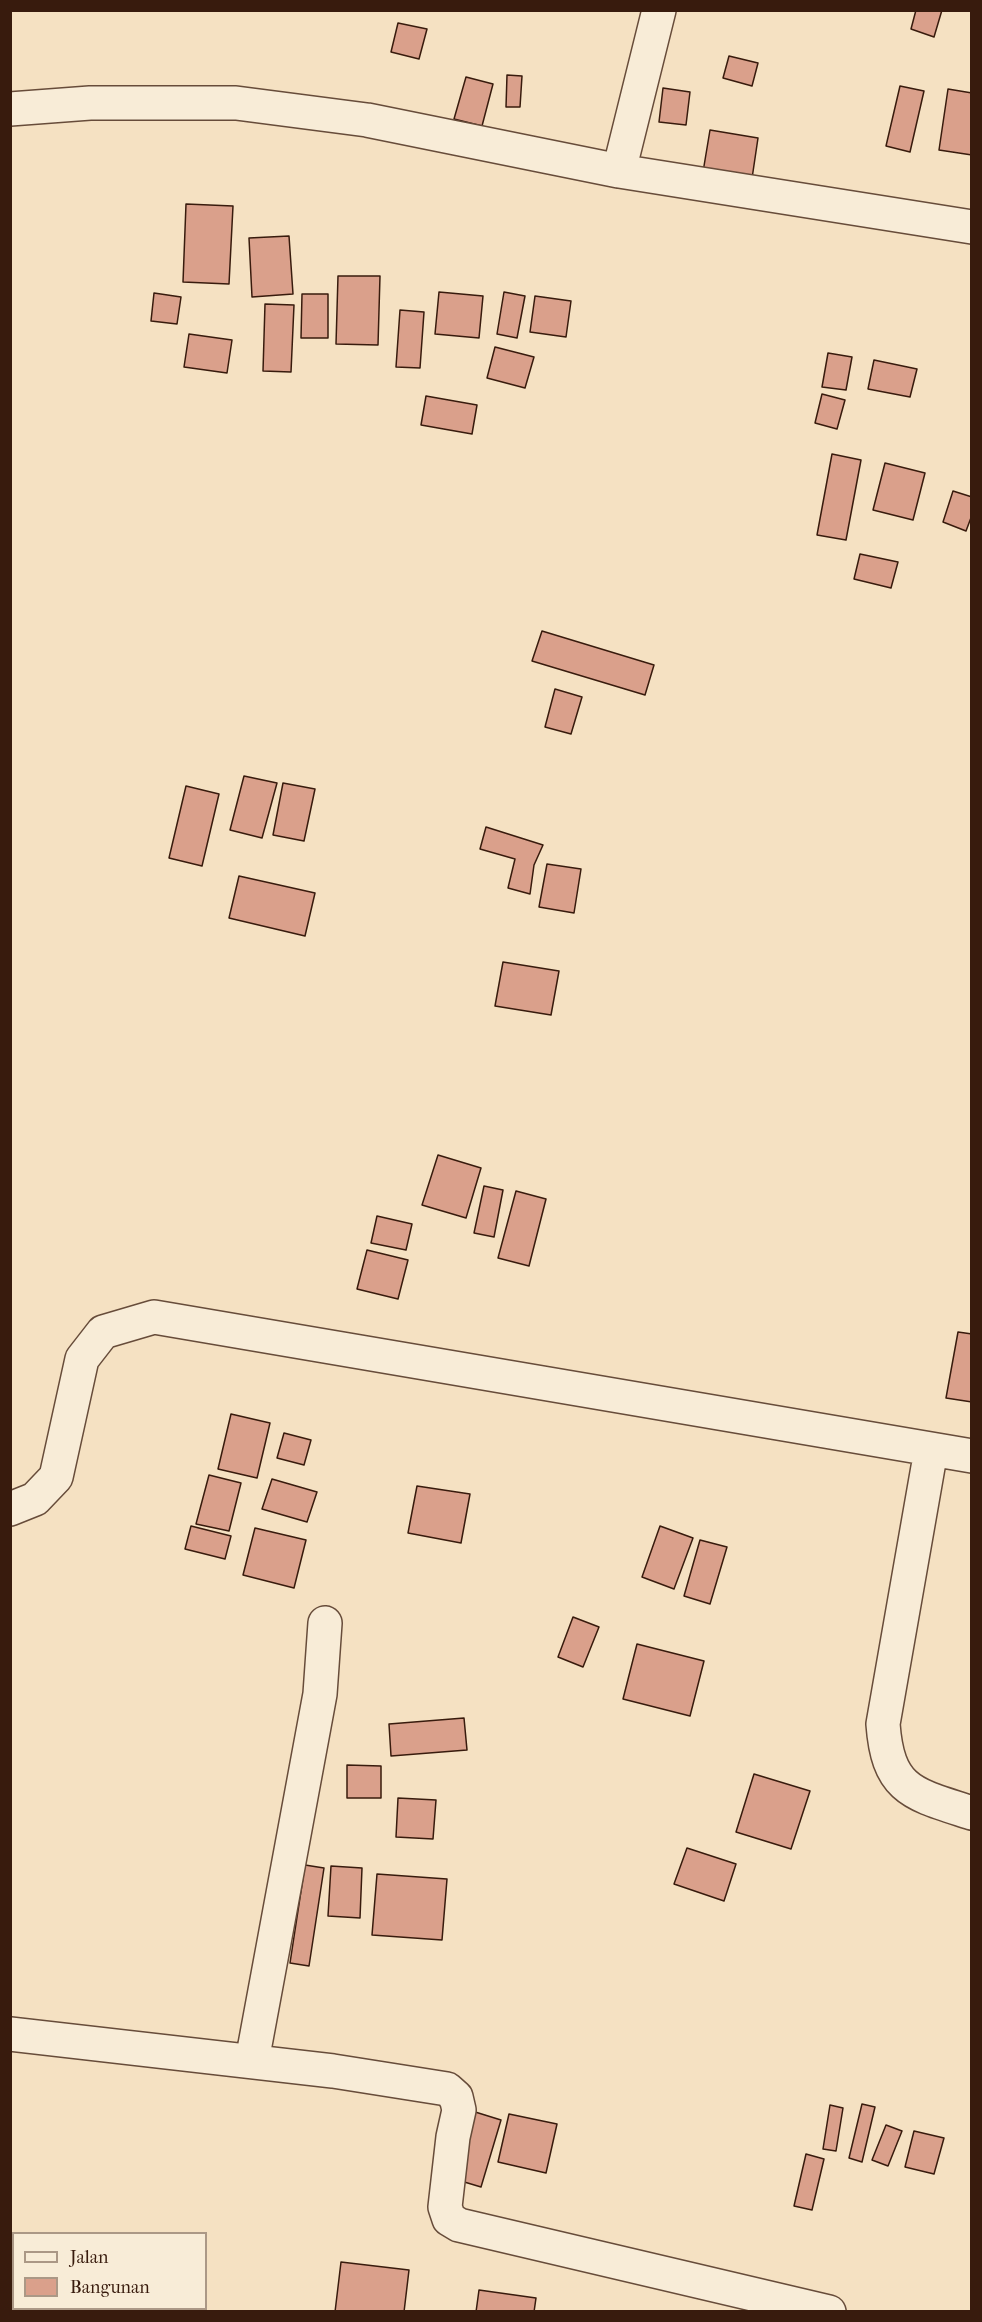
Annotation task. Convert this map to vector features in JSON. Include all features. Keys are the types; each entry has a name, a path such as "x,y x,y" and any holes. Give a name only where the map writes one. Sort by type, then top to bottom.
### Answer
{"street":[{"path":"619,171 659,10"},
{"path":"10,109 90,103 236,103 367,120 619,171 972,227"},
{"path":"10,1509 35,1499 56,1477 81,1359 103,1332 154,1317 972,1456"},
{"path":"931,1450 883,1724 885,1747 889,1766 901,1784 972,1813"},
{"path":"252,2061 320,1694 325,1623"},
{"path":"10,2034 252,2061 447,2088 456,2097 459,2110 453,2137 445,2207 449,2219 459,2225 829,2312"}],"building":[{"path":"916,10 942,10 934,37 911,29"},
{"path":"398,23 427,29 419,59 391,52"},
{"path":"729,56 758,63 752,86 723,78"},
{"path":"507,75 522,76 520,107 506,107"},
{"path":"466,77 493,84 482,126 454,119"},
{"path":"900,86 924,91 910,152 886,146"},
{"path":"663,88 690,92 686,125 659,122"},
{"path":"948,89 972,93 972,155 939,150"},
{"path":"710,130 758,138 750,192 701,184"},
{"path":"186,204 233,206 229,284 183,282"},
{"path":"289,236 293,294 252,297 249,238"},
{"path":"338,276 380,276 378,345 336,344"},
{"path":"439,292 483,296 479,338 435,334"},
{"path":"504,292 525,296 517,338 497,334"},
{"path":"154,293 181,297 177,324 151,321"},
{"path":"302,294 328,294 328,338 301,338"},
{"path":"535,296 571,301 566,337 530,332"},
{"path":"265,304 294,305 291,372 263,371"},
{"path":"400,310 424,312 420,368 396,367"},
{"path":"189,334 232,340 227,373 184,367"},
{"path":"495,347 534,357 525,388 487,378"},
{"path":"828,353 852,357 846,390 822,387"},
{"path":"874,360 917,369 910,397 868,389"},
{"path":"822,394 845,400 837,429 815,423"},
{"path":"426,396 477,405 472,434 421,425"},
{"path":"832,454 861,460 846,540 817,535"},
{"path":"885,463 925,473 913,520 873,510"},
{"path":"953,491 972,497 972,515 966,531 943,522"},
{"path":"860,554 898,562 891,588 854,579"},
{"path":"542,631 654,665 645,695 532,661"},
{"path":"555,689 582,697 571,734 545,727"},
{"path":"244,776 277,783 262,838 230,830"},
{"path":"283,783 315,789 304,841 273,835"},
{"path":"186,786 219,794 202,866 169,858"},
{"path":"486,827 543,845 534,865 530,894 508,888 515,859 480,849"},
{"path":"547,864 581,869 574,913 539,907"},
{"path":"239,876 315,893 305,936 229,918"},
{"path":"503,962 559,971 551,1015 495,1006"},
{"path":"438,1155 481,1168 466,1218 422,1205"},
{"path":"484,1186 503,1190 494,1237 474,1233"},
{"path":"516,1191 546,1199 529,1266 498,1258"},
{"path":"377,1216 412,1224 406,1250 371,1243"},
{"path":"367,1250 408,1260 398,1299 357,1289"},
{"path":"958,1332 972,1334 972,1402 946,1398"},
{"path":"231,1414 270,1423 257,1478 218,1469"},
{"path":"284,1433 311,1440 304,1465 277,1458"},
{"path":"209,1475 241,1483 229,1531 196,1524"},
{"path":"272,1479 317,1492 307,1522 262,1509"},
{"path":"417,1486 470,1494 461,1543 408,1533"},
{"path":"191,1526 231,1536 225,1559 185,1549"},
{"path":"660,1526 693,1538 674,1589 642,1577"},
{"path":"255,1528 306,1540 294,1588 243,1575"},
{"path":"700,1540 727,1547 710,1604 684,1596"},
{"path":"573,1617 599,1627 583,1667 558,1657"},
{"path":"637,1644 704,1661 690,1716 623,1699"},
{"path":"464,1718 467,1750 391,1756 389,1724"},
{"path":"347,1765 381,1766 381,1798 347,1798"},
{"path":"754,1774 810,1791 791,1849 736,1832"},
{"path":"398,1798 436,1800 433,1839 396,1837"},
{"path":"687,1848 736,1864 724,1901 674,1884"},
{"path":"305,1865 324,1868 309,1966 290,1963"},
{"path":"331,1866 362,1868 360,1918 328,1916"},
{"path":"377,1874 447,1879 442,1940 372,1935"},
{"path":"862,2104 875,2107 862,2162 849,2158"},
{"path":"830,2105 843,2108 836,2151 823,2149"},
{"path":"472,2111 501,2120 481,2187 451,2178"},
{"path":"509,2114 557,2124 546,2173 498,2162"},
{"path":"886,2125 902,2131 888,2166 872,2160"},
{"path":"914,2131 944,2138 934,2174 905,2167"},
{"path":"806,2154 824,2159 812,2210 794,2206"},
{"path":"341,2262 409,2270 404,2312 335,2312"},
{"path":"479,2290 536,2298 534,2312 476,2312"}]}
